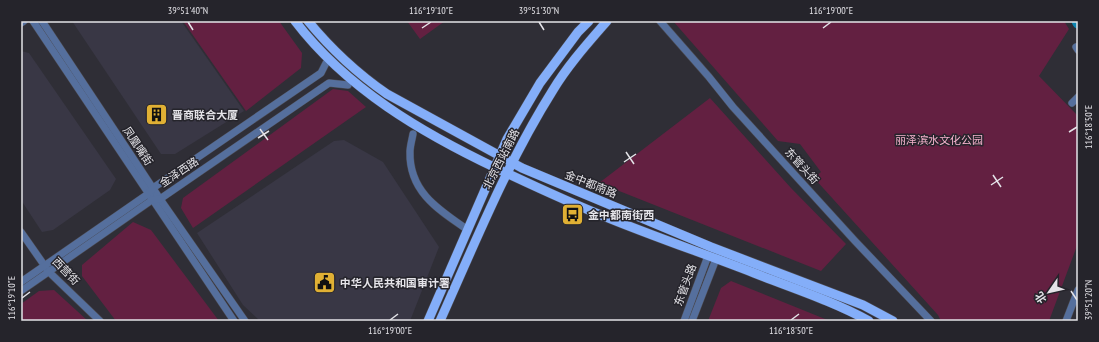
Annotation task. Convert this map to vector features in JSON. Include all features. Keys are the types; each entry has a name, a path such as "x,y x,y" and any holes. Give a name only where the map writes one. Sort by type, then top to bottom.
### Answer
{"main road":[{"path":"295,21 330,60 367,92 390,109 437,138 506,173 577,205 826,301 870,321"},
{"name":"金中都南路","path":"308,21 341,56 373,84 387,94 511,163 704,244 863,305 893,321"},
{"name":"北京西站南路","path":"428,321 507,139 540,83 578,32 589,21"},
{"name":"北京西站南路","path":"440,321 511,163 554,88 607,21"}],"street":[{"name":"凤凰嘴街","path":"33,21 151,191 160,199 245,321"},
{"name":"凤凰嘴街","path":"42,21 151,191 152,200 234,321"},
{"name":"东管头街","path":"660,21 709,76 733,107 855,241 931,321"},
{"name":"金泽西路","path":"21,291 46,269 151,191 321,73 326,63"},
{"name":"金泽西路","path":"21,282 46,269 152,200 160,199 329,83 348,85"},
{"path":"1072,103 1078,97"},
{"path":"413,134 410,152 411,167 417,184 425,197 441,212 468,230"},
{"name":"西营街","path":"21,232 46,269 100,321"},
{"name":"东管头路","path":"684,321 712,257"},
{"name":"东管头路","path":"692,321 712,257"},
{"path":"1066,321 1078,290"}],"shaded area":[{"path":"72,21 181,21 244,111 175,154 161,154"},
{"path":"21,51 29,53 116,179 110,190 53,230 42,232 21,200"},
{"name":"中华人民共和国审计署","path":"344,140 383,162 439,247 410,321 260,321 243,305 197,233 334,141"}],"green space":[{"path":"183,21 279,21 302,53 301,68 246,111"},
{"path":"407,21 445,21 420,39"},
{"name":"丽泽滨水文化公园","path":"673,21 1064,21 1069,29 1039,76 1078,116 1078,243 1049,321 941,321 938,315 814,178 821,172 800,144 778,141"},
{"path":"333,89 348,91 366,107 193,228 181,208 183,198"},
{"path":"710,98 791,188 846,244 821,271 599,183"},
{"path":"133,222 151,230 219,321 116,321 82,276 82,265"},
{"path":"731,281 830,321 708,321 721,288"},
{"path":"54,290 88,321 21,321 21,304 39,291"}],"place":[{"name":"晋商联合大厦","path":"157,115"},
{"name":"金中都南街西","path":"573,215"},
{"name":"中华人民共和国审计署","path":"325,283"}]}
